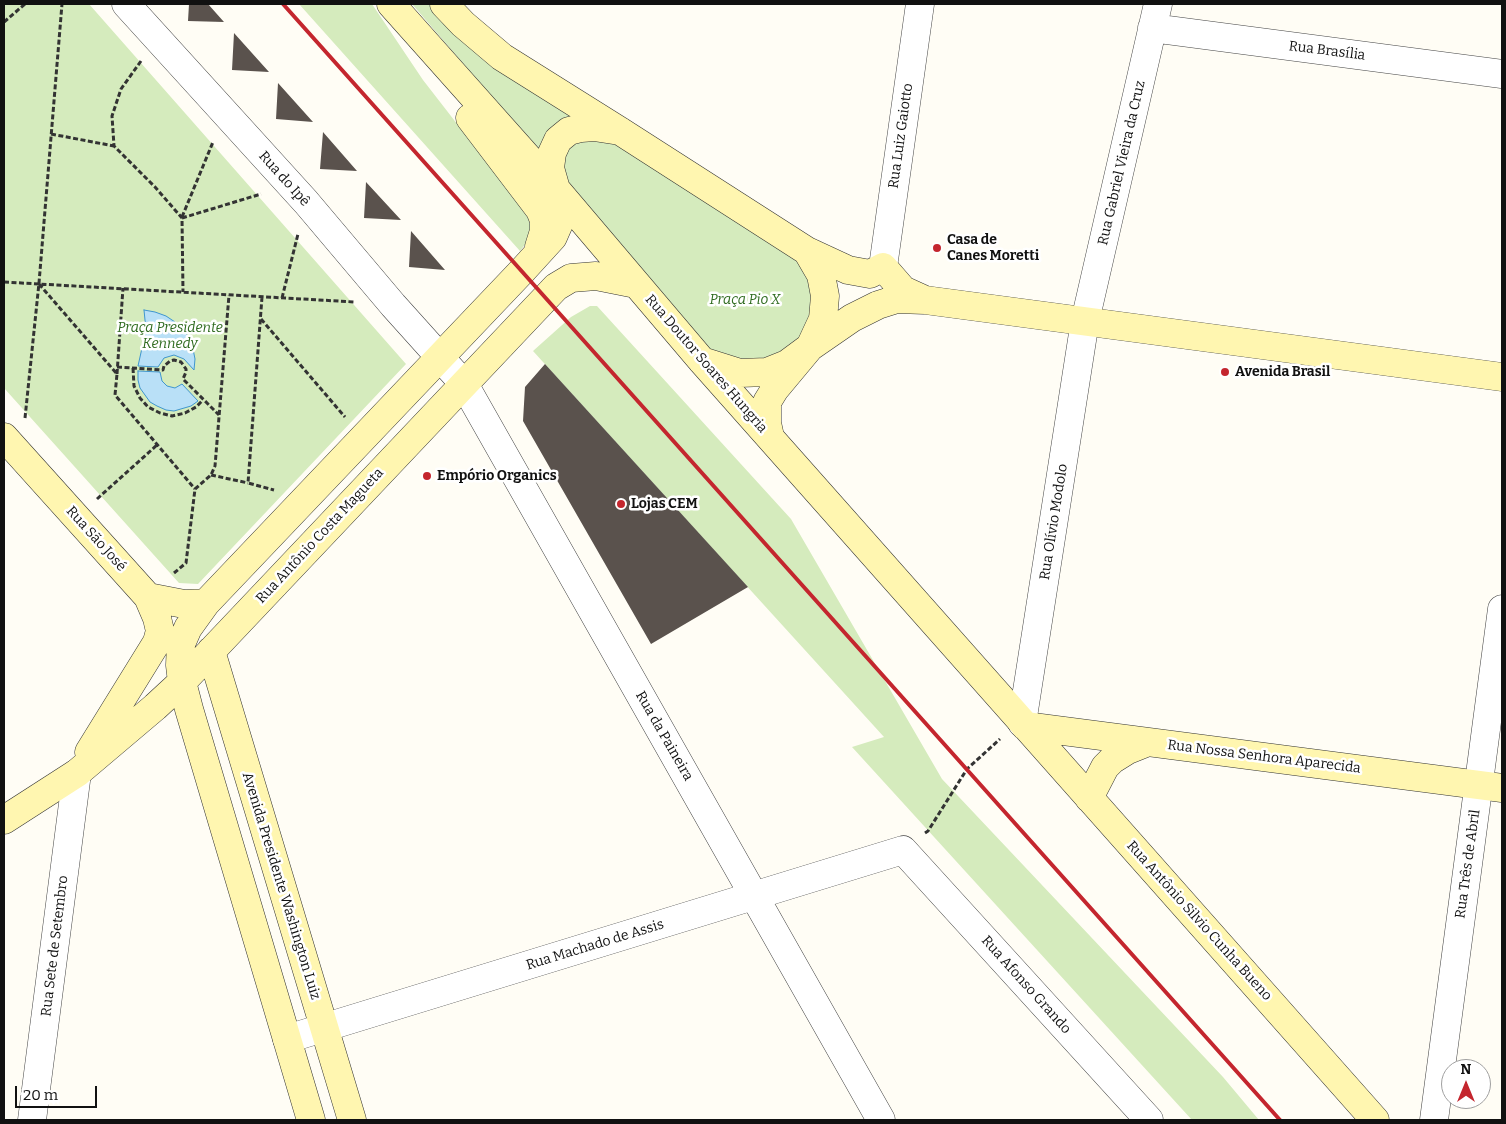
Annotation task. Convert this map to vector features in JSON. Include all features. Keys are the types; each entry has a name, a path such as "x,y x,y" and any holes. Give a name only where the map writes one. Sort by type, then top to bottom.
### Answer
{"main road":[{"name":"Rua Doutor Soares Hungria","path":"391,4 555,188 702,361 1024,724"},
{"path":"391,4 425,58 540,210 544,220 544,232 537,254"},
{"path":"444,4 463,24 502,57 807,251 848,270 870,274 883,267 903,290 925,300"},
{"path":"311,1120 182,682 180,665 181,644 188,628 206,603 364,438 552,236 560,221 561,207 550,168 552,153 558,140 569,131 581,128 594,127 620,131"},
{"path":"770,437 767,423 768,402 775,389 810,347 823,319 825,296 821,275 807,251"},
{"name":"Rua Antônio Costa Magueta","path":"4,820 77,773 182,682 556,287 571,278 596,276 636,284"},
{"path":"702,361 740,373 768,372 788,364 852,318 878,305 897,300 925,300 1502,377"},
{"name":"Rua São José","path":"12,446 148,597"},
{"path":"148,597 184,604 206,603"},
{"path":"77,773 157,642 160,631 148,597"},
{"name":"Avenida Presidente Washington Luiz","path":"211,651 352,1120"},
{"name":"Rua Nossa Senhora Aparecida","path":"1024,724 1490,787"},
{"name":"Rua Antônio Silvio Cunha Bueno","path":"1024,724 1375,1120"},
{"path":"1089,798 1105,767 1112,760 1128,750 1148,742"}],"street":[{"name":"Rua do Ipê","path":"126,4 298,194 440,357"},
{"name":"Rua Luiz Gaiotto","path":"883,267 920,4"},
{"name":"Rua Brasília","path":"1155,16 1502,74"},
{"name":"Rua Gabriel Vieira da Cruz","path":"1085,322 1155,16"},
{"name":"Rua Olívio Modolo","path":"1024,724 1085,322"},
{"name":"Rua da Paineira","path":"440,357 464,384 881,1120"},
{"name":"Rua Três de Abril","path":"1434,1120 1490,787 1502,609"},
{"name":"Rua Sete de Setembro","path":"32,1120 77,773"},
{"name":"Rua Machado de Assis","path":"287,1039 903,850"},
{"name":"Rua Afonso Grando","path":"903,850 1149,1120"}],"path":[{"path":"4,22 25,4"},
{"path":"12,446 39,283 62,4"},
{"path":"114,146 112,116 121,89 157,38"},
{"path":"182,292 182,218 226,114"},
{"path":"51,134 114,146 155,187 182,218"},
{"path":"182,218 298,194 282,298"},
{"path":"4,282 393,304"},
{"path":"39,283 117,374"},
{"path":"123,288 115,395 195,489"},
{"path":"148,597 186,563 195,489 211,475 215,466 229,295"},
{"path":"248,483 262,297"},
{"path":"261,319 364,438"},
{"path":"117,367 163,370 164,366 170,361 181,362 186,369 183,379 219,415"},
{"path":"133,368 134,386 140,398 148,407 160,413 172,416 185,413 196,407 203,400"},
{"path":"76,518 158,445"},
{"path":"211,475 305,499"},
{"path":"903,850 928,830 967,770 994,744 1024,724"}],"green space":[{"name":"Praça Presidente Kennedy","path":"7,4 89,4 406,364 198,584 179,583 4,388 4,6"},
{"path":"299,4 372,4 423,80 527,214 531,230 527,242 520,251"},
{"name":"Praça Pio X","path":"412,4 439,4 796,260 807,275 811,293 812,313 805,332 796,344 784,354 759,361 722,357 705,346"},
{"path":"590,306 597,306 791,519 942,779 1223,1077 1259,1120 1192,1120 852,747 884,737 533,351 571,317"}],"water":[{"path":"144,310 166,316 183,329 193,349 195,359 194,370 184,359 174,355 164,358 158,367 138,366 146,330"},
{"path":"138,371 160,372 162,381 167,386 175,388 182,384 198,401 191,406 174,411 157,406 150,402 140,388"}],"building":[{"path":"189,4 208,4 224,22 188,21"},
{"path":"234,33 269,72 232,70"},
{"path":"278,83 313,122 276,119"},
{"path":"323,132 357,171 320,169"},
{"path":"366,182 401,220 364,218"},
{"path":"411,231 445,270 409,267"},
{"name":"Lojas CEM","path":"545,364 748,587 651,644 523,421 525,387"}],"railway":[{"path":"283,4 1280,1120"}],"place":[{"name":"Casa de Canes Moretti","path":"937,248"},
{"name":"Avenida Brasil","path":"1225,372"},
{"name":"Empório Organics","path":"427,476"},
{"name":"Lojas CEM","path":"621,504"}]}
